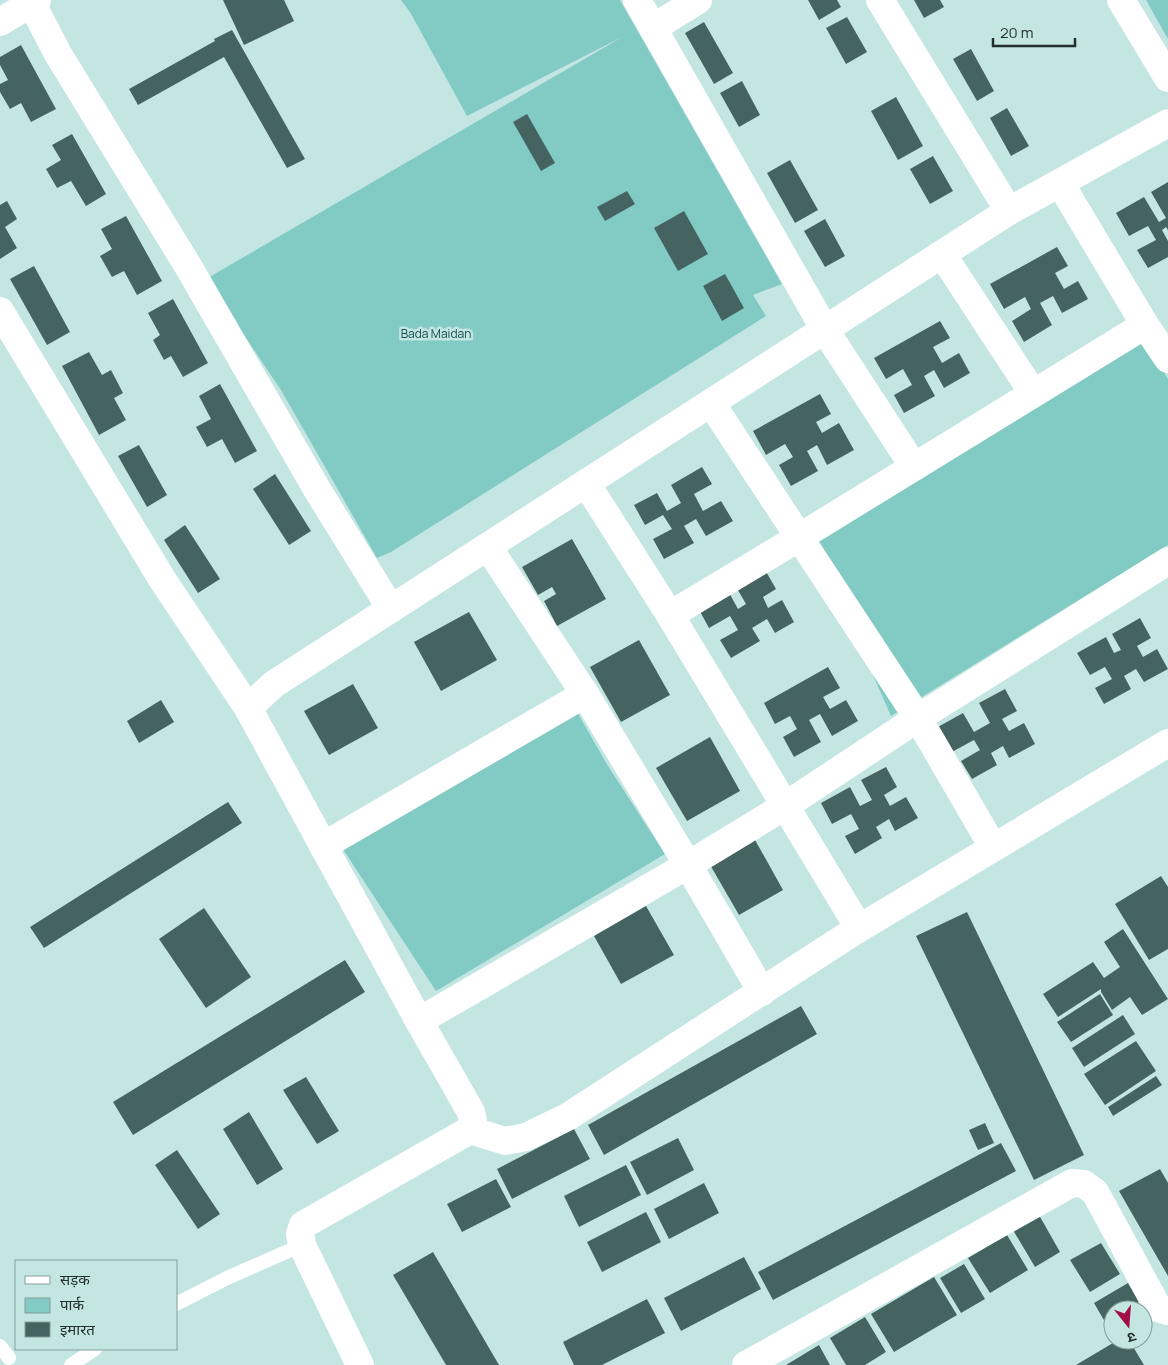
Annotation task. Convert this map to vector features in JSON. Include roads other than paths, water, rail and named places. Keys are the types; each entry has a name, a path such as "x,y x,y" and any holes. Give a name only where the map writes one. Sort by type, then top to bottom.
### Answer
{"street":[{"path":"637,0 825,330 914,467"},
{"path":"653,28 698,0"},
{"path":"880,0 1009,211"},
{"path":"1121,0 1168,78"},
{"path":"0,22 33,1 58,54 188,266 318,491 391,609"},
{"path":"248,708 274,684 1009,211 1168,123"},
{"path":"1060,183 1168,360"},
{"path":"942,254 1033,393"},
{"path":"0,311 162,579 248,708 419,1021 471,1112 473,1121 470,1130 303,1226 300,1234 302,1245 360,1365"},
{"path":"670,615 1145,325"},
{"path":"711,403 918,718 993,847"},
{"path":"586,483 670,615 859,928"},
{"path":"488,547 585,694 762,992"},
{"path":"419,1021 688,865 785,806 918,718 1168,561"},
{"path":"323,846 585,694"},
{"path":"470,1130 505,1141 526,1137 569,1116 859,928 1168,743"},
{"path":"746,1365 1072,1183 1084,1184 1095,1192 1158,1308 1168,1311"}],"lane":[{"path":"178,1303 226,1278 302,1245"},
{"path":"0,1346 9,1358"},
{"path":"71,1365 94,1350"}],"park label":[{"name":"Bada Maidan","path":"436,333"}]}
